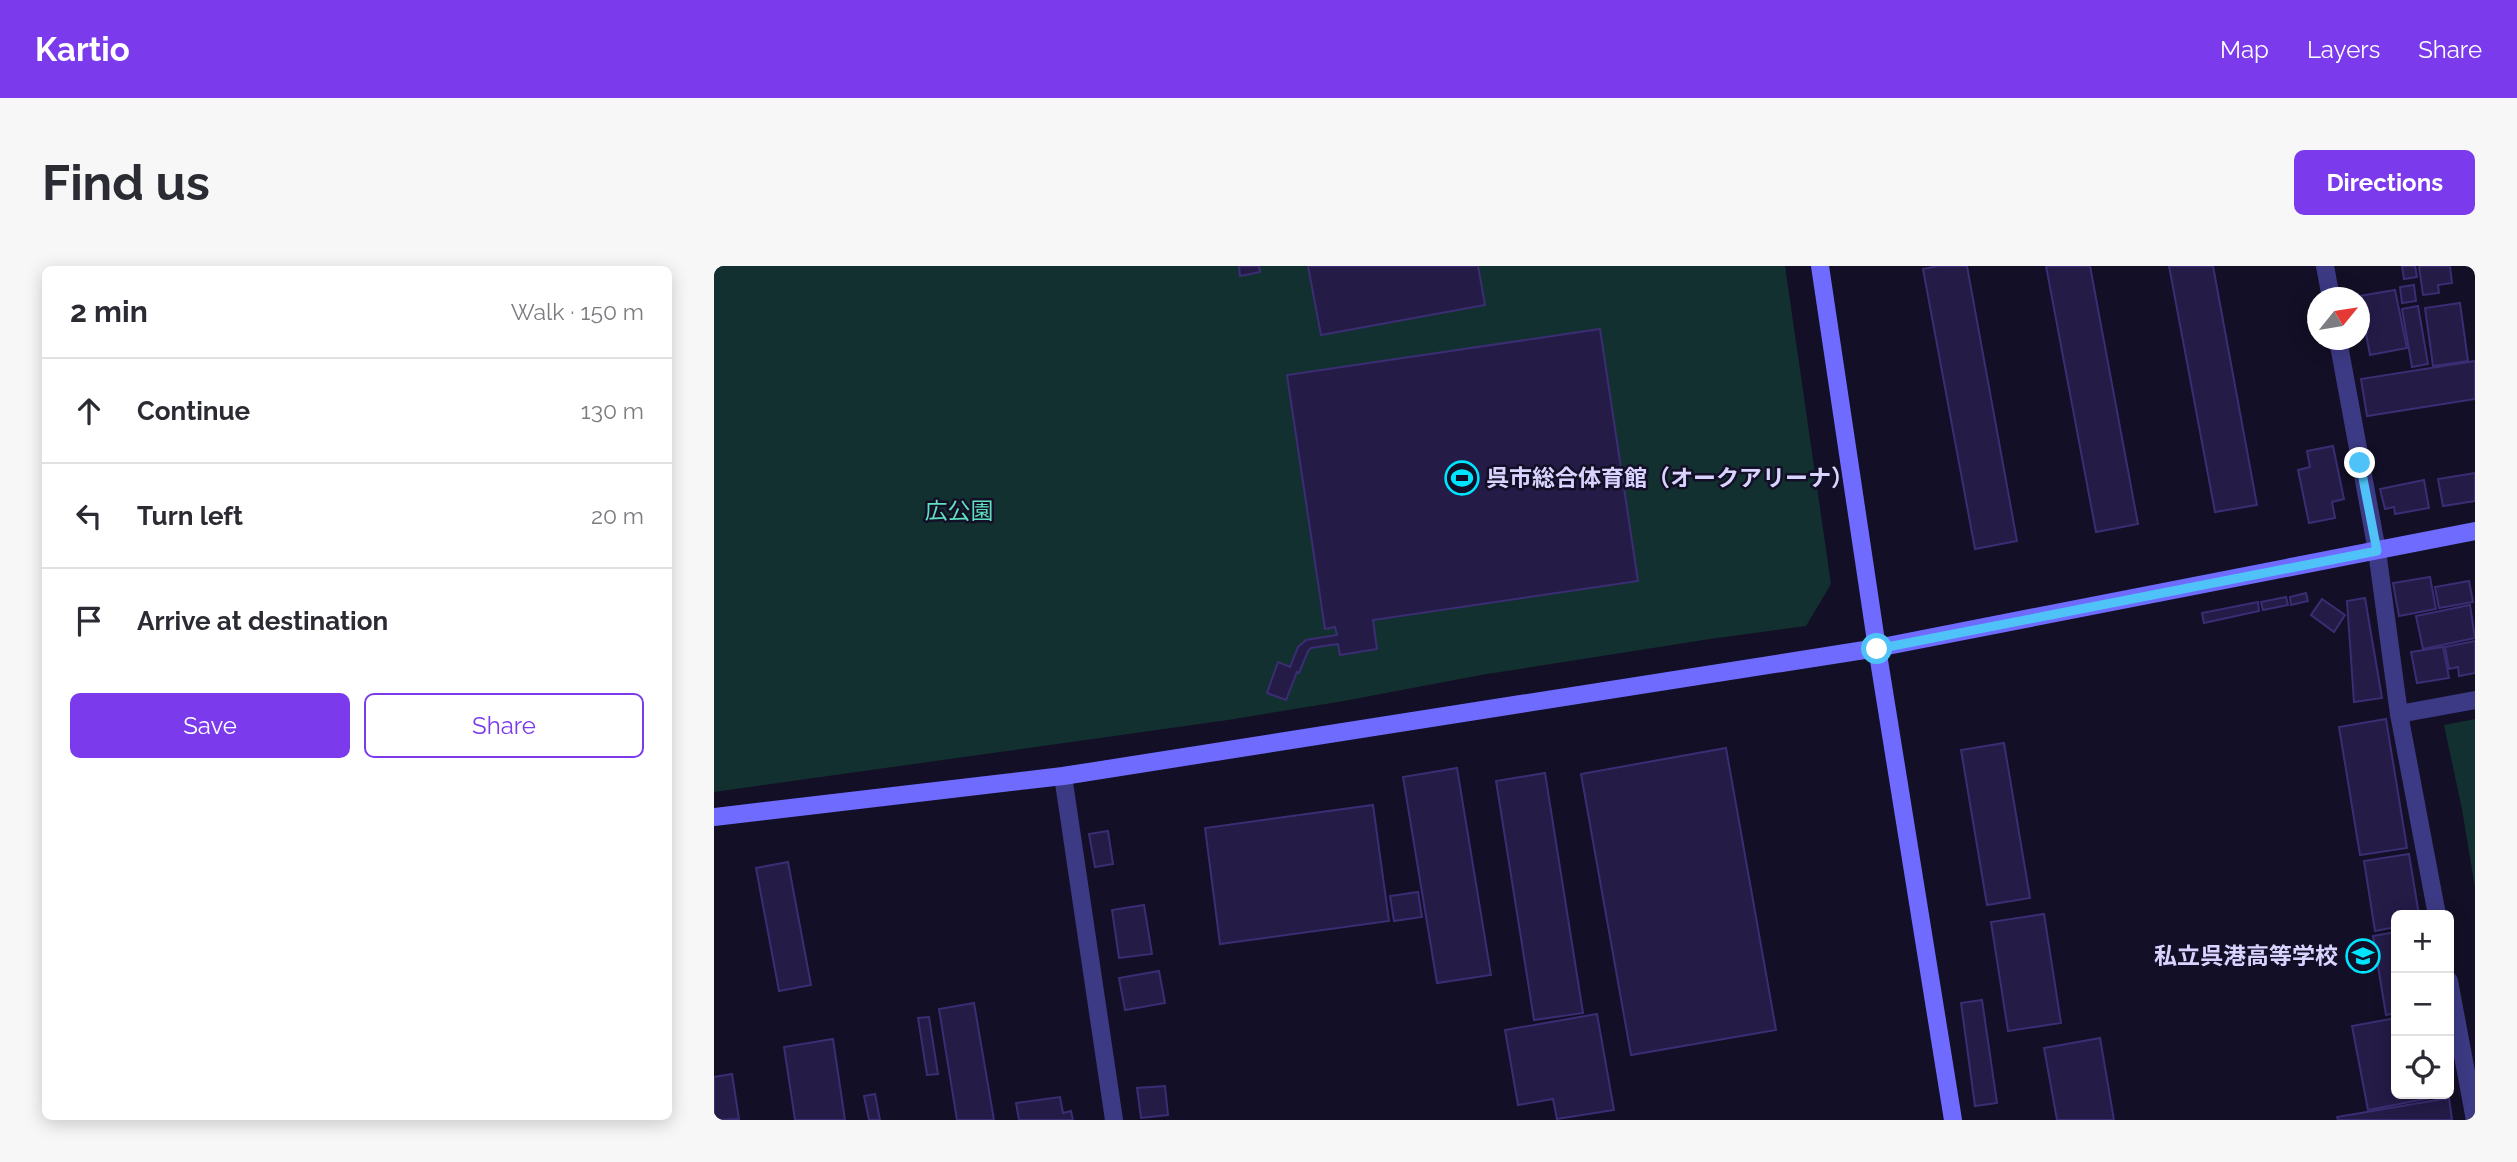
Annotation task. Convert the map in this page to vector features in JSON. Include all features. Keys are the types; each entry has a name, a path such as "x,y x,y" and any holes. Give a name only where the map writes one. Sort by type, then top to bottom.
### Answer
{"street":[{"path":"1820,266 1877,649 1953,1120"},
{"path":"2325,266 2329,287"},
{"path":"2340,350 2377,551 2399,714 2436,910"},
{"path":"714,817 1063,776 1877,649 2475,531"},
{"path":"2399,714 2475,700"},
{"path":"1063,776 1114,1120"},
{"path":"2454,1008 2475,1120"}],"green space":[{"name":"広公園","path":"714,266 1785,266 1831,584 1806,626 1481,675 1228,720 714,792"},
{"path":"2475,719 2475,888 2444,725"}],"building":[{"path":"1239,266 1259,266 1260,272 1240,276"},
{"path":"1308,266 1478,266 1485,305 1321,335"},
{"path":"1967,266 2017,541 1975,549 1923,269"},
{"path":"2046,266 2090,266 2138,524 2096,532"},
{"path":"2169,266 2213,266 2257,505 2215,512"},
{"path":"2402,266 2415,266 2417,277 2404,279"},
{"path":"2419,266 2450,266 2452,283 2438,285 2439,293 2423,295"},
{"path":"2414,285 2416,301 2402,303 2400,287"},
{"path":"2395,290 2407,348 2370,355 2370,294"},
{"path":"2460,303 2468,361 2433,366 2425,308"},
{"path":"2418,306 2428,364 2412,367 2402,309"},
{"name":"呉市総合体育館（オークアリーナ）","path":"1600,329 1638,581 1373,620 1377,649 1340,655 1338,644 1311,648 1299,673 1297,672 1286,700 1267,693 1278,662 1290,667 1298,647 1306,640 1337,635 1335,627 1325,629 1287,375"},
{"path":"2475,361 2475,399 2367,416 2361,379"},
{"path":"2333,446 2344,499 2332,502 2335,518 2309,523 2298,470 2310,467 2307,451"},
{"path":"2475,473 2475,501 2443,506 2438,479"},
{"path":"2424,480 2429,508 2395,514 2394,507 2385,509 2380,489"},
{"path":"2430,577 2436,609 2399,616 2393,583"},
{"path":"2469,581 2473,602 2439,608 2435,587"},
{"path":"2306,593 2308,601 2291,605 2290,597"},
{"path":"2286,597 2288,605 2263,610 2261,602"},
{"path":"2365,598 2382,698 2354,702 2347,601"},
{"path":"2322,599 2345,615 2334,632 2311,615"},
{"path":"2258,602 2259,611 2204,623 2202,613"},
{"path":"2470,605 2475,638 2423,649 2416,616"},
{"path":"2475,641 2475,673 2459,676 2458,667 2449,669 2445,647"},
{"path":"2443,647 2449,678 2417,683 2411,652"},
{"path":"2386,719 2407,848 2360,855 2339,727"},
{"path":"2004,743 2030,898 1987,905 1961,750"},
{"path":"1726,748 1776,1030 1631,1055 1581,774"},
{"path":"1457,768 1491,975 1437,983 1403,777"},
{"path":"1545,773 1583,1013 1534,1020 1496,781"},
{"path":"1373,805 1389,921 1220,944 1205,828"},
{"path":"1108,831 1113,864 1095,867 1089,834"},
{"path":"2409,854 2418,910 2391,910 2391,928 2375,931 2364,861"},
{"path":"788,862 811,985 779,991 756,868"},
{"path":"1418,892 1422,917 1394,921 1390,896"},
{"path":"1144,905 1152,954 1119,958 1112,910"},
{"path":"2044,914 2061,1023 2008,1031 1991,922"},
{"path":"2391,933 2391,1014 2386,1015 2373,936"},
{"path":"1159,971 1165,1003 1125,1010 1119,978"},
{"path":"1982,1000 1997,1103 1975,1106 1961,1003"},
{"path":"974,1003 994,1120 957,1120 939,1009"},
{"path":"1597,1014 1614,1110 1557,1119 1553,1099 1518,1105 1505,1030"},
{"path":"929,1017 938,1074 927,1075 918,1018"},
{"path":"2391,1019 2391,1099 2425,1099 2368,1110 2352,1026"},
{"path":"2100,1038 2114,1120 2057,1120 2044,1048"},
{"path":"833,1039 845,1120 795,1120 784,1047"},
{"path":"732,1074 739,1119 714,1120 714,1077"},
{"path":"1165,1086 1168,1115 1141,1118 1137,1088"},
{"path":"875,1094 880,1120 869,1120 864,1096"},
{"path":"1060,1097 1063,1113 1071,1111 1073,1120 1019,1120 1016,1103"},
{"path":"2449,1099 2452,1120 2338,1120 2337,1117"}],"place":[{"name":"呉市総合体育館（オークアリーナ）","path":"1462,478"},
{"name":"私立呉港高等学校","path":"2363,956"}],"route":[{"path":"1877,649 2377,551 2360,463"}]}
